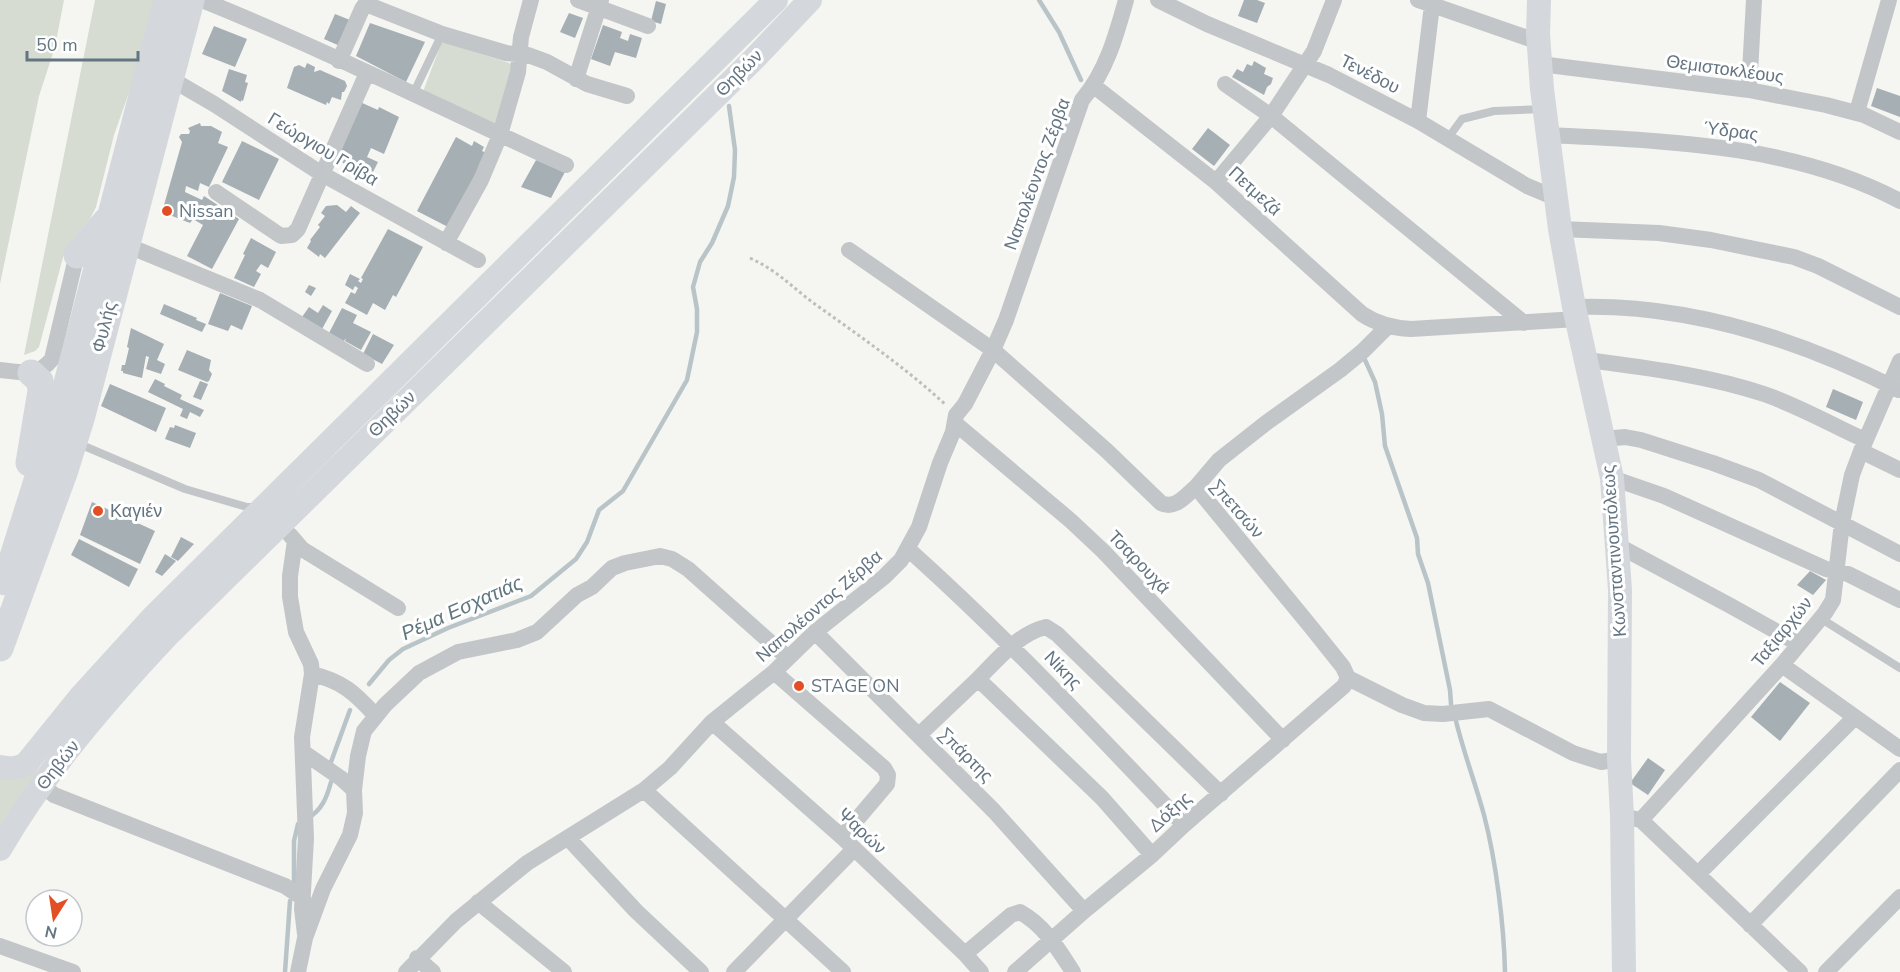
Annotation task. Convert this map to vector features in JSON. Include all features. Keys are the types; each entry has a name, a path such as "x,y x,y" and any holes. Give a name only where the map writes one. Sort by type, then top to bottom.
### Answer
{"main road":[{"name":"Φυλής","path":"0,597 53,434 160,76 167,0"},
{"name":"Φυλής","path":"0,648 74,441 107,257 111,215 160,76 191,0"},
{"name":"Θηβών","path":"0,849 19,816 42,785 132,674 280,523 776,0"},
{"name":"Θηβών","path":"0,767 20,768 26,764 53,728 115,656 280,523 753,60 810,0"},
{"name":"Κωνσταντινουπόλεως","path":"1539,0 1539,53 1544,109 1560,229 1575,313 1612,478 1620,637 1619,759 1632,818 1624,972"},
{"path":"0,597 26,485 41,391 39,381 31,373"}],"street":[{"path":"202,0 284,33 339,61 566,165"},
{"path":"446,243 481,180 500,135 518,72 524,24 531,0"},
{"path":"578,0 599,4 648,26"},
{"name":"Ναπολέοντος Ζέρβα","path":"406,972 417,958 478,902 527,863 644,790 670,768 712,722 774,672 815,632 884,577 908,549 919,526 956,419 993,350 1006,320 1082,100 1094,86 1105,65 1126,0"},
{"name":"Τενέδου","path":"1158,0 1207,24 1329,75 1418,121 1527,186 1556,198"},
{"path":"1216,182 1271,116 1321,36 1334,0"},
{"path":"1749,90 1754,0"},
{"path":"1857,112 1889,0"},
{"path":"1418,121 1425,2"},
{"name":"Θεμιστοκλέους","path":"1425,2 1539,53 1749,90 1857,112 1900,132"},
{"path":"576,79 599,4"},
{"path":"339,61 364,6 371,6 442,34 506,53 528,55 547,62 576,79 627,96"},
{"path":"216,192 281,236 292,235 298,228 367,73"},
{"name":"Γεώργιου Γρίβα","path":"160,76 322,174 478,260"},
{"path":"1225,84 1271,116 1524,323"},
{"name":"Πετμεζά","path":"1094,86 1216,182 1362,314 1388,326"},
{"name":"Ύδρας","path":"1548,135 1652,141 1742,151 1821,168 1875,188 1900,201"},
{"path":"1560,229 1659,233 1712,240 1794,257 1818,266 1900,307"},
{"name":"Σπετσών","path":"849,250 993,350 1107,451 1161,503 1167,507 1174,505 1196,487 1311,627 1348,678"},
{"path":"70,283 107,257"},
{"path":"0,370 31,373 47,365 54,355 70,283 81,271 107,257 260,300 367,364"},
{"path":"1196,487 1219,460 1340,370 1388,326 1411,329 1524,323 1575,313 1628,308 1740,326 1809,349 1895,388"},
{"path":"1587,360 1678,373 1740,387 1778,400 1863,446 1900,470"},
{"name":"Ταξιαρχών","path":"1632,818 1782,665 1833,600 1842,523 1849,487 1863,446 1895,388 1900,361"},
{"name":"Τσαρουχά","path":"956,419 1103,551 1283,740"},
{"path":"1604,438 1625,437 1641,440 1741,473 1900,554"},
{"path":"1612,478 1664,496 1817,566 1848,574 1900,600"},
{"path":"280,523 302,549 398,608"},
{"path":"280,523 291,557 290,597 296,632 311,664 312,674 304,717 303,752 306,838 303,898 305,938"},
{"path":"1617,545 1799,644"},
{"name":"Νίκης","path":"908,549 978,612 1059,693 1184,825"},
{"path":"298,972 305,938 323,889 350,835 355,813 354,790 358,756 364,731 375,715 419,673 458,652 517,640 537,632 577,595 592,587 612,568 624,563 660,556 672,559 688,569 788,658"},
{"path":"919,735 1011,646 1035,630 1046,627 1057,634 1221,794"},
{"name":"Σπάρτης","path":"815,632 994,811 1084,911"},
{"path":"1782,665 1900,749"},
{"path":"774,672 884,768 888,775 887,784 842,837"},
{"path":"312,674 344,686 375,715"},
{"path":"1348,678 1402,705 1424,713 1443,714 1489,709 1573,753 1601,762 1619,759"},
{"name":"Δόξης","path":"1015,972 1283,740 1344,686 1348,678"},
{"path":"978,679 1102,798 1152,855"},
{"path":"1698,873 1855,717"},
{"name":"Ψαρών","path":"712,722 842,837 981,972"},
{"path":"303,752 354,790"},
{"path":"1750,925 1900,770"},
{"path":"42,785 54,795 285,886 303,898"},
{"path":"644,790 843,972"},
{"path":"1632,818 1698,873 1800,972"},
{"path":"568,838 636,911 701,972"},
{"path":"734,972 854,849"},
{"path":"1826,972 1900,897"},
{"path":"478,902 564,972"},
{"path":"965,954 995,927 1015,912 1020,912 1053,940 1073,972"},
{"path":"0,946 73,972"},
{"path":"417,958 433,972"}],"lane":[{"path":"413,94 442,34"},
{"path":"1448,138 1462,119 1481,113 1544,109"},
{"path":"74,441 185,489 247,507 280,523"},
{"path":"1820,618 1900,668"}],"path":[{"path":"750,258 777,272 821,309 893,359 956,419"}],"shaded area":[{"path":"0,0 64,0 55,47 39,96 0,284"},
{"path":"95,0 155,0 138,67 114,135 96,207 90,219 65,250 39,347 24,355"},
{"path":"444,42 512,64 498,125 426,95 424,89 441,44"},
{"path":"37,763 40,766 0,830 0,778"}],"building":[{"path":"1244,0 1257,0 1265,3 1257,23 1238,16"},
{"path":"656,1 666,4 661,24 651,21"},
{"path":"569,13 583,18 575,38 560,32"},
{"path":"335,14 350,20 340,46 324,39"},
{"path":"370,23 425,42 406,82 356,56"},
{"path":"603,25 622,32 620,38 628,41 630,34 642,38 636,58 615,52 610,66 591,59"},
{"path":"214,26 247,39 235,67 202,54"},
{"path":"1254,61 1266,68 1264,74 1273,78 1264,95 1232,77 1237,69 1243,72 1247,64 1252,66"},
{"path":"307,63 315,67 314,72 320,70 345,81 347,86 342,92 341,100 332,97 326,105 287,88 294,67 299,65 305,68"},
{"path":"229,69 247,75 245,82 248,83 241,102 222,91"},
{"path":"1877,88 1900,96 1900,117 1871,106"},
{"path":"360,102 378,110 379,107 399,117 384,154 371,148 367,157 378,162 369,180 348,170 350,166 334,159"},
{"path":"200,123 201,126 211,126 222,132 218,143 228,147 209,187 200,183 198,191 186,186 185,192 202,200 204,196 239,219 212,269 187,256 203,225 193,219 190,223 162,212 182,142 179,137 181,134 189,134 188,128"},
{"path":"1208,128 1230,145 1214,166 1192,149"},
{"path":"456,137 472,146 474,141 484,147 482,151 489,154 450,228 417,211"},
{"path":"242,141 279,159 259,200 222,182"},
{"path":"536,160 565,172 551,198 521,187"},
{"path":"337,205 346,212 351,206 360,213 325,258 320,254 319,257 307,248 325,216 321,213 326,206"},
{"path":"388,229 423,247 396,297 393,295 385,310 373,303 367,315 345,303 351,292 355,294 358,288 355,286 353,290 345,285 350,274 360,279 358,281 361,283 363,279 361,278"},
{"path":"251,238 276,252 268,268 261,264 256,271 261,274 254,287 234,278"},
{"path":"309,285 316,288 311,296 305,292"},
{"path":"220,293 252,306 242,330 231,325 228,331 208,324"},
{"path":"164,304 206,324 202,332 160,314"},
{"path":"323,305 332,311 322,329 302,317 309,307 318,313"},
{"path":"342,308 357,315 353,323 371,332 361,350 345,341 346,338 344,341 329,333"},
{"path":"131,328 164,344 157,360 165,364 161,374 146,369 149,357 146,356 142,378 121,371 122,365 125,365 129,348 127,347"},
{"path":"373,334 394,345 382,364 363,354"},
{"path":"187,350 211,360 209,370 212,374 209,381 178,370"},
{"path":"155,379 182,395 180,399 204,410 200,417 190,412 187,419 180,416 183,409 148,392"},
{"path":"200,381 208,384 201,400 193,397"},
{"path":"110,384 166,408 156,432 101,406"},
{"path":"1833,389 1863,402 1856,420 1826,407"},
{"path":"175,425 196,433 190,448 165,439 170,427 174,428"},
{"path":"92,502 155,531 140,564 80,535"},
{"path":"181,537 194,544 178,561 171,557"},
{"path":"79,539 138,569 129,587 71,555"},
{"path":"165,554 176,561 162,576 155,572"},
{"path":"1810,571 1826,580 1813,595 1797,585"},
{"path":"1780,682 1810,703 1780,741 1751,717"},
{"path":"1648,758 1665,770 1648,795 1630,783"}],"waterway":[{"path":"1039,0 1059,32 1081,80"},
{"name":"Ρέμα Εσχατιάς","path":"369,684 389,660 403,649 448,628 531,596 576,559 587,542 599,510 623,491 687,380 697,332 697,309 693,287 700,262 712,243 728,206 734,177 735,150 729,106"},
{"path":"1365,360 1375,382 1382,414 1385,446 1417,538 1418,554 1428,583 1451,704"},
{"name":"Ρέμα Εσχατιάς","path":"331,762 350,710"},
{"path":"1455,717 1484,815 1496,872 1505,972"},
{"name":"Ρέμα Εσχατιάς","path":"308,818 323,803 331,782"},
{"name":"Ρέμα Εσχατιάς","path":"294,884 294,841 298,824"},
{"name":"Ρέμα Εσχατιάς","path":"285,972 290,901"}],"place":[{"name":"Nissan","path":"167,211"},
{"name":"Καγιέν","path":"98,511"},
{"name":"STAGE ON","path":"799,686"}]}
